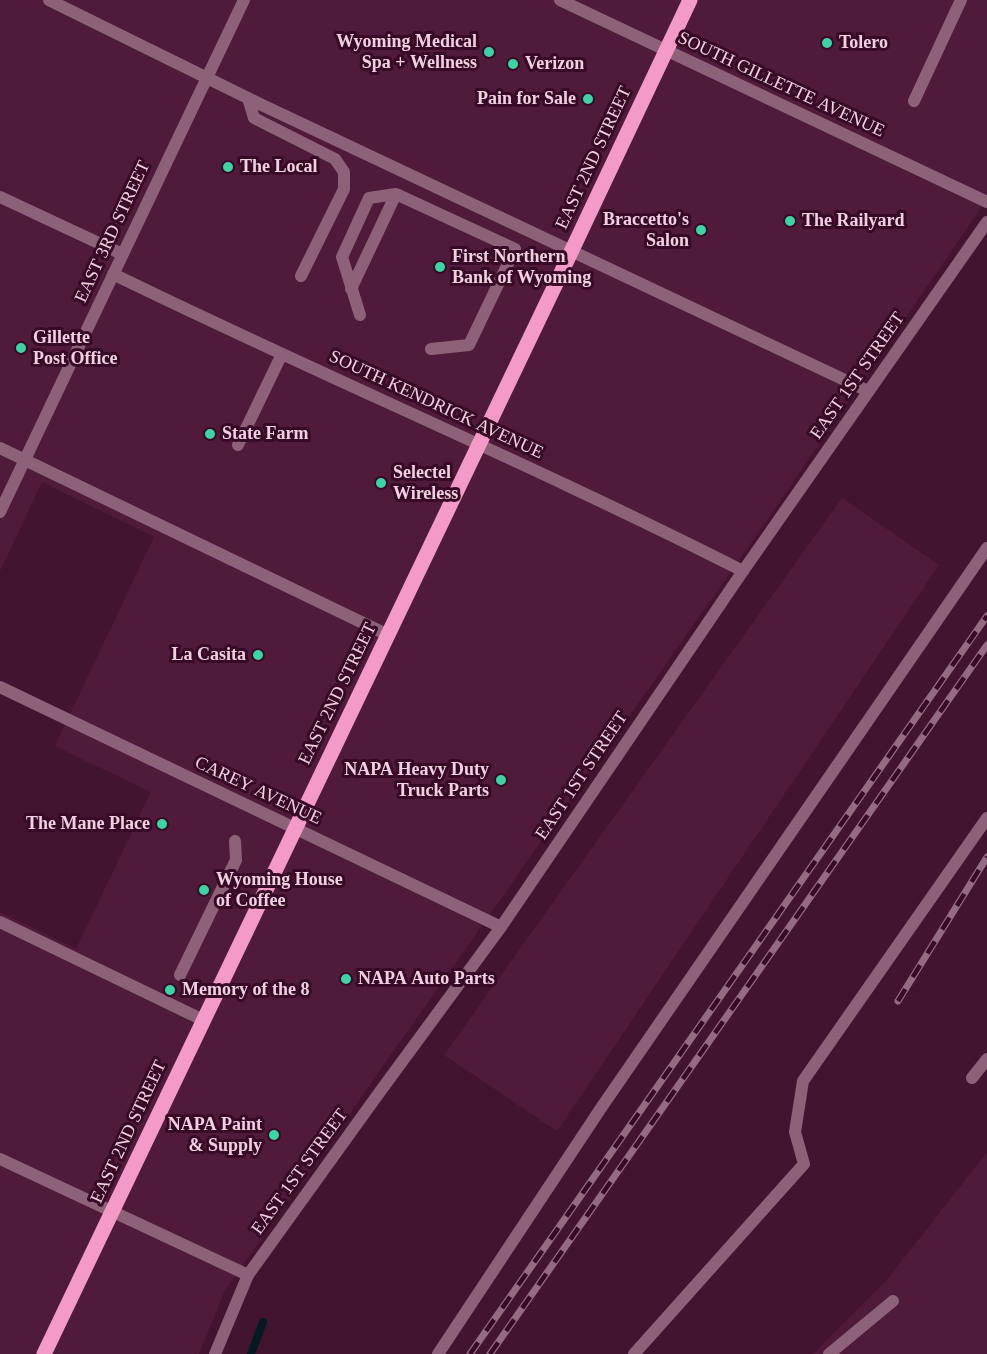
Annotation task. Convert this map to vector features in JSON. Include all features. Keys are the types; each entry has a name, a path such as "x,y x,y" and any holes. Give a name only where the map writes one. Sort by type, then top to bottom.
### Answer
{"main road":[{"name":"EAST 2ND STREET","path":"44,1354 690,0"}],"street":[{"path":"49,0 248,98 868,391"},
{"name":"EAST 3RD STREET","path":"0,512 244,0"},
{"name":"SOUTH GILLETTE AVENUE","path":"560,0 987,202"},
{"path":"914,101 961,0"},
{"path":"248,98 254,118 335,159 344,172 344,189 301,276"},
{"path":"351,289 396,194"},
{"path":"360,315 342,256 369,198 396,194 515,249 469,345 431,349"},
{"path":"0,197 122,254"},
{"name":"EAST 1ST STREET","path":"215,1354 248,1275 501,927 743,571 987,222"},
{"name":"SOUTH KENDRICK AVENUE","path":"113,274 589,495 743,571"},
{"path":"238,445 282,354"},
{"path":"0,448 388,635"},
{"path":"438,1354 601,1108 987,548"},
{"name":"CAREY AVENUE","path":"0,687 501,927"},
{"path":"634,1354 804,1164 795,1132 803,1081 987,818"},
{"path":"180,975 236,860 236,841"},
{"path":"0,922 203,1020"},
{"path":"987,1059 972,1078 987,1080"},
{"path":"0,1159 248,1275"},
{"path":"829,1354 893,1302"}],"shaded area":[{"path":"0,0 987,0 987,199 756,536 224,1292 199,1354 0,1354 0,912 76,949 151,792 55,746 154,537 42,482 0,571"},
{"path":"842,498 939,565 557,1131 444,1055"},
{"path":"987,1152 987,1354 813,1354 887,1280"}],"waterway":[{"path":"251,1354 263,1322"}],"railway":[{"path":"470,1354 987,616"},
{"path":"490,1354 987,645"},
{"path":"898,1001 987,857"}],"place":[{"name":"Tolero","path":"827,43"},
{"name":"Wyoming Medical Spa + Wellness","path":"489,52"},
{"name":"Verizon","path":"513,64"},
{"name":"Pain for Sale","path":"588,99"},
{"name":"The Local","path":"228,167"},
{"name":"The Railyard","path":"790,221"},
{"name":"Braccetto's Salon","path":"701,230"},
{"name":"First Northern Bank of Wyoming","path":"440,267"},
{"name":"Gillette Post Office","path":"21,348"},
{"name":"State Farm","path":"210,434"},
{"name":"Selectel Wireless","path":"381,483"},
{"name":"La Casita","path":"258,655"},
{"name":"NAPA Heavy Duty Truck Parts","path":"501,780"},
{"name":"The Mane Place","path":"162,824"},
{"name":"Wyoming House of Coffee","path":"204,890"},
{"name":"NAPA Auto Parts","path":"346,979"},
{"name":"Memory of the 8","path":"170,990"},
{"name":"NAPA Paint & Supply","path":"274,1135"}]}
